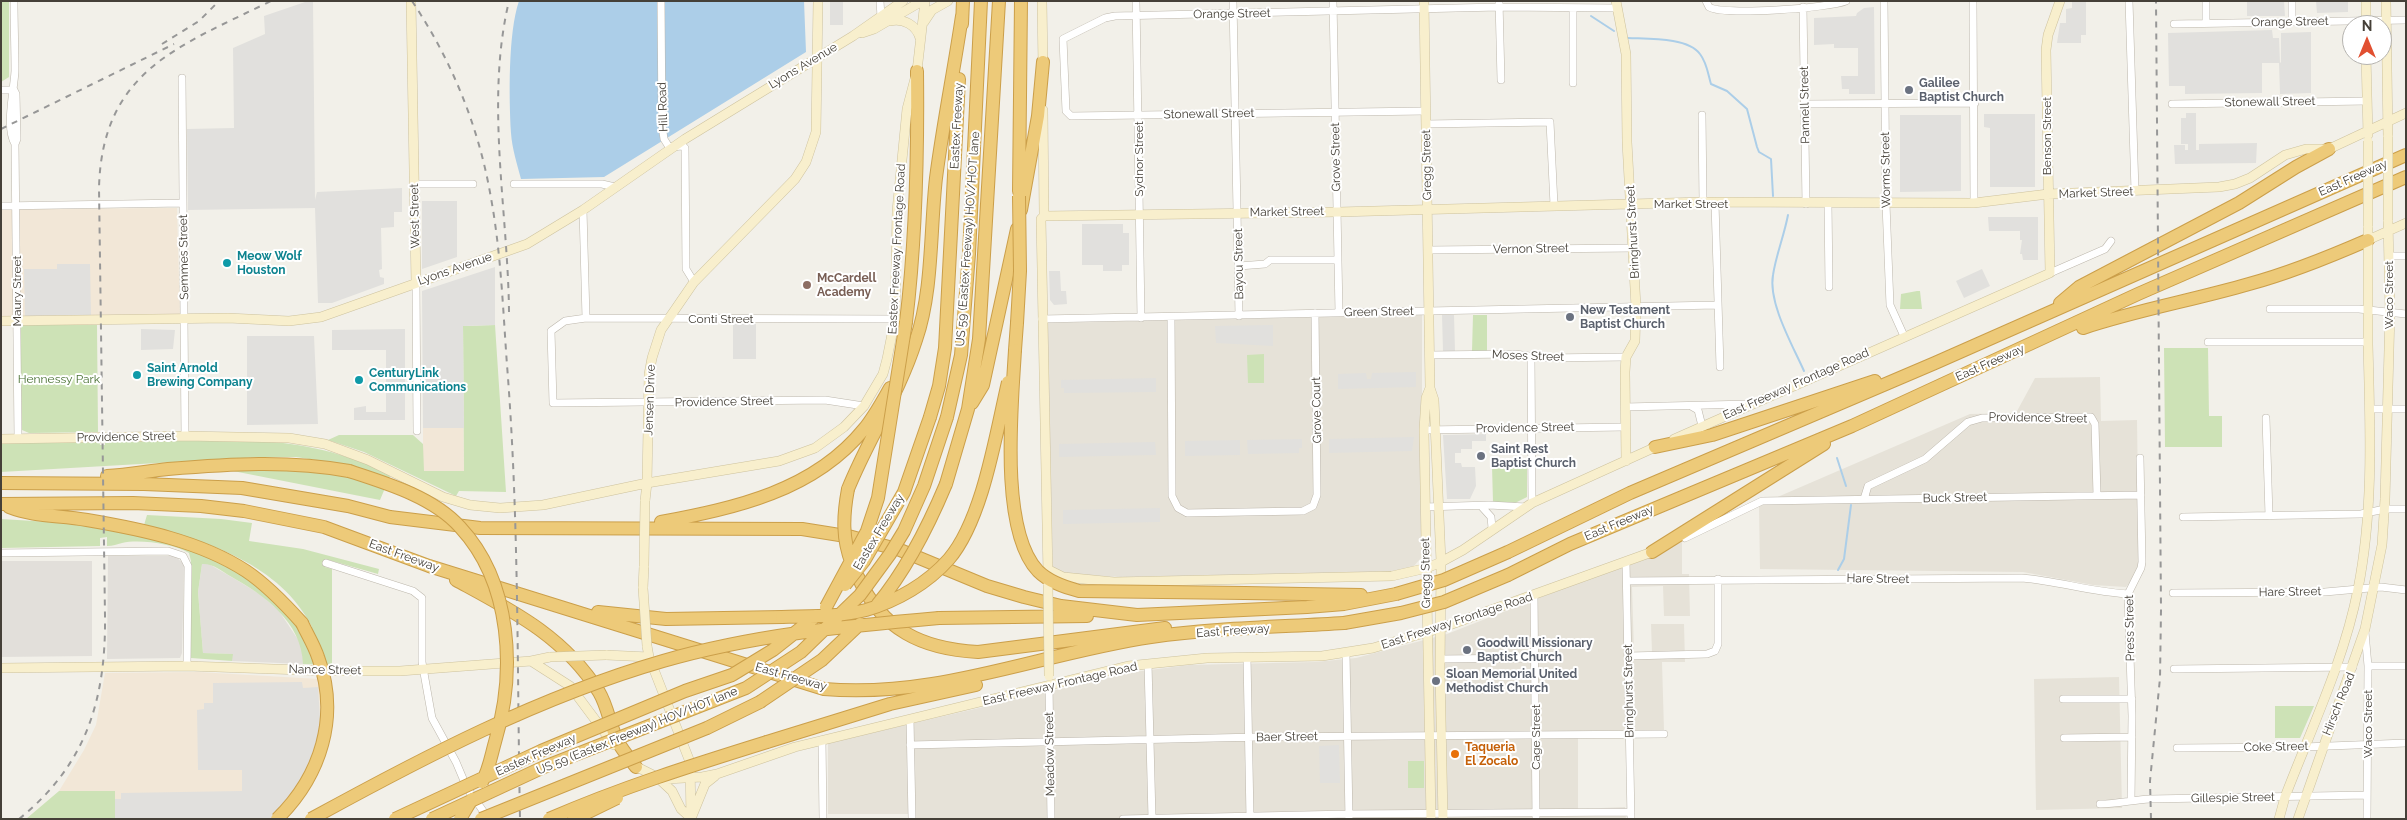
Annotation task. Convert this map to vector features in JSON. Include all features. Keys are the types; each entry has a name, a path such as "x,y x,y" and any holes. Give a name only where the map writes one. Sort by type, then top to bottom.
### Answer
{"highway":[{"name":"Eastex Freeway","path":"395,819 557,744 685,691 732,675 773,650 826,607 864,561 889,521 904,492 939,386 945,348 963,1"},
{"name":"US 59 (Eastex Freeway) HOV/HOT lane","path":"432,819 544,767 746,688 801,652 860,595 890,554 913,512 948,418 961,355 969,254 981,1"},
{"path":"1021,1 1020,271 1011,456 1015,512 1021,540 1037,570 1061,586 1079,591 1245,593 1344,600"},
{"path":"487,817 707,728 757,703 822,660 870,614 892,588 941,497 968,409 979,339 998,2"},
{"path":"962,16 936,177 923,308 916,339 896,394 865,451 848,489 844,512 846,549 865,593 903,633 919,642 956,650 978,652 1146,629 1260,628"},
{"path":"968,409 982,385 1030,169 1043,62"},
{"path":"826,607 867,531 878,498 914,223 918,131 917,71"},
{"path":"2046,314 2079,287 2239,203 2328,149"},
{"name":"East Freeway","path":"3,482 144,484 242,488 348,506 390,517 480,528 802,528 852,537 900,550 987,586 1024,597 1061,606 1137,615 1344,600 1396,594 1444,580 1508,552 1648,485 1935,363 2406,155"},
{"name":"East Freeway","path":"1,504 133,503 244,510 324,527 429,566 824,689 855,691 889,690 962,679 1151,637 1344,623 1401,613 1444,602 1508,575 1570,544 1852,426 2138,294 2406,177"},
{"path":"2026,347 2121,315 2251,284 2324,259 2368,240"},
{"path":"624,527 734,507 765,497 815,472 838,455 864,430 892,386 916,339"},
{"path":"547,603 611,615 666,619 782,617 864,610 898,599 935,572 950,558 974,511 987,471 1015,350"},
{"path":"1656,447 1712,435 1935,363"},
{"path":"1652,552 1852,426"},
{"path":"3,482 35,477 118,475 167,469 252,464 309,465 349,471 400,489 430,504 460,526 486,561 500,596 506,643 507,676 502,719 485,776 460,819"},
{"path":"1,504 26,514 85,519 122,526 194,545 246,570 276,595 302,623 318,657 329,705 325,736 311,776 300,793 277,819"},
{"path":"429,566 530,621 551,637 582,668 600,693 618,741 636,767"},
{"path":"311,819 415,762 535,708 664,661 805,631 939,618 1137,615"},
{"path":"549,819 592,800 680,769 890,704 1190,634"},
{"path":"574,819 680,769"}],"street":[{"name":"Maury Street","path":"14,1 14,90 12,94 11,124 12,139 15,144 18,438"},
{"name":"West Street","path":"412,1 417,431"},
{"name":"Hill Road","path":"661,1 662,125 666,145 673,147 683,146 685,148 686,269 694,282"},
{"name":"Jensen Drive","path":"691,818 689,756 648,657 647,646 643,588 652,358 661,330 667,319 694,282 795,179 806,162 813,144 817,122 818,1"},
{"path":"880,1 883,20 899,20 910,24 918,32 920,44"},
{"name":"Lyons Avenue","path":"883,20 903,1"},
{"path":"917,71 923,1"},
{"name":"Lyons Avenue","path":"1,321 184,319 303,321 356,305 527,244 583,210 673,147 817,56 883,20 923,1"},
{"path":"922,27 932,10 948,1"},
{"path":"1042,1 1044,216 1040,219 1048,569"},
{"name":"Sydnor Street","path":"1136,1 1141,318"},
{"name":"Bayou Street","path":"1233,1 1239,316"},
{"name":"Grove Street","path":"1334,1 1339,313"},
{"path":"1708,4 1719,10 1777,10 1846,1"},
{"name":"Worms Street","path":"1884,1 1886,204 1890,305 1904,336"},
{"path":"1973,1 1974,203"},
{"name":"Benson Street","path":"2050,273 2046,50 2048,35 2060,1"},
{"path":"2129,1 2135,191"},
{"path":"2206,1 2206,23"},
{"path":"2292,1 2292,22"},
{"path":"2366,1 2366,15"},
{"name":"Waco Street","path":"2386,1 2386,15"},
{"path":"1499,4 1501,80"},
{"name":"Orange Street","path":"1063,39 1105,18 1137,15 1334,11 1424,5 1499,4 1573,9 1616,4"},
{"name":"Bringhurst Street","path":"1616,4 1626,54 1627,142 1635,248 1635,341 1626,356 1626,460"},
{"name":"Gregg Street","path":"1424,5 1430,388 1434,400 1436,429 1441,562 1440,659 1443,816"},
{"name":"Pannell Street","path":"1803,7 1806,204"},
{"path":"1573,9 1573,82"},
{"name":"Orange Street","path":"2392,20 2406,20"},
{"name":"Orange Street","path":"2174,24 2342,23"},
{"name":"Stonewall Street","path":"1063,39 1068,114 1139,116 1426,111"},
{"name":"Waco Street","path":"2358,590 2368,513 2370,409 2366,65"},
{"name":"Waco Street","path":"2374,588 2385,509 2386,409 2390,312 2387,65"},
{"name":"Semmes Street","path":"182,78 185,436"},
{"path":"1,90 14,90"},
{"name":"Stonewall Street","path":"2172,104 2367,100"},
{"path":"1805,104 1974,103"},
{"path":"2328,149 2406,113"},
{"path":"1702,115 1703,202"},
{"path":"1426,124 1550,122 1554,204"},
{"name":"Market Street","path":"1044,216 1338,212 1554,204 1703,202 1806,204 1974,203 2048,194 2135,191 2235,184 2285,155 2306,149 2328,149"},
{"path":"414,184 473,184"},
{"path":"514,184 602,184 615,187"},
{"path":"1,206 183,203"},
{"path":"1715,203 1720,366"},
{"path":"1828,204 1829,288"},
{"path":"583,210 586,318"},
{"path":"2368,240 2406,223"},
{"name":"East Freeway Frontage Road","path":"1048,569 1063,577 1174,582 1375,578 1427,568 1463,550 1492,528 1529,505 1904,336 2105,249 2111,241"},
{"name":"Vernon Street","path":"1428,250 1635,248"},
{"path":"2389,256 2406,256"},
{"path":"1239,266 1265,264 1270,260 1338,260"},
{"name":"Green Street","path":"1042,319 1171,318 1315,313 1717,305"},
{"path":"2270,309 2368,310 2406,314"},
{"name":"Grove Court","path":"1171,318 1172,496 1178,508 1187,513 1303,511 1313,506 1317,495 1315,313"},
{"name":"Conti Street","path":"553,404 551,331 565,321 586,318 900,320"},
{"name":"Eastex Freeway Frontage Road","path":"647,483 779,461 815,448 844,427 864,406 883,374 900,320"},
{"path":"2208,342 2368,342"},
{"name":"Moses Street","path":"1429,355 1531,356 1543,358 1626,356"},
{"path":"1425,507 1529,505 1532,428 1531,356"},
{"name":"Gregg Street","path":"1430,388 1426,398 1424,430 1431,816"},
{"name":"Providence Street","path":"553,404 825,400 864,406"},
{"path":"1625,407 1752,404"},
{"path":"1691,406 1698,410 1702,426"},
{"path":"2370,409 2406,409"},
{"name":"Providence Street","path":"1864,499 1868,486 1925,458 1968,422 1982,418 2088,416 2094,420 2097,495"},
{"path":"2266,418 2269,516"},
{"name":"Providence Street","path":"1424,430 1626,427"},
{"name":"Providence Street","path":"1,439 185,436 289,438 325,444 368,460 443,497 470,505 525,508 624,490 647,483"},
{"name":"Press Street","path":"2131,800 2132,699 2128,594 2141,568 2140,458"},
{"name":"Buck Street","path":"1770,500 2141,495"},
{"name":"East Freeway Frontage Road","path":"531,661 570,686 622,756 636,767 657,777 691,779 717,774 778,752 822,740 1128,666 1188,659 1322,656 1373,648 1441,628 1626,562 1652,552 1754,504 1770,500"},
{"path":"1482,507 1491,517 1492,528"},
{"path":"2183,516 2368,513 2385,509 2406,509"},
{"path":"1,552 168,551 183,556 188,566 187,666"},
{"name":"Bringhurst Street","path":"1626,562 1631,815"},
{"path":"326,563 418,594 422,606 422,662 432,718 456,762 466,788 487,817"},
{"name":"Meadow Street","path":"1048,569 1051,819"},
{"name":"Hare Street","path":"1627,581 2022,578 2057,582 2105,593 2128,594"},
{"path":"1629,656 1713,653 1718,646 1718,579"},
{"name":"Hare Street","path":"2173,594 2358,590 2374,588 2406,590"},
{"name":"Hirsch Road","path":"2298,819 2322,746 2353,667 2365,629 2374,588"},
{"name":"Hirsch Road","path":"2279,819 2285,797 2336,667 2358,590"},
{"name":"Cage Street","path":"1534,595 1537,736 1536,816"},
{"name":"Waco Street","path":"2365,629 2368,666 2367,819"},
{"path":"1346,653 1349,816"},
{"name":"Nance Street","path":"1,668 187,666 331,671 424,670 531,661 550,657 606,655 648,657"},
{"path":"1247,657 1249,817"},
{"path":"1440,659 1536,658"},
{"path":"1148,664 1152,818"},
{"path":"2368,666 2406,666"},
{"path":"2174,669 2353,667"},
{"path":"2063,699 2132,699"},
{"path":"910,719 912,819"},
{"name":"Baer Street","path":"910,745 1348,736 1430,735 1441,737 1664,734"},
{"path":"2064,738 2132,737"},
{"path":"822,740 824,819"},
{"name":"Coke Street","path":"2177,748 2304,747 2406,743"},
{"path":"657,777 672,791 681,809 691,818 705,784 717,774"},
{"name":"Gillespie Street","path":"2100,804 2122,804 2131,800 2367,795"},
{"path":"1123,819 1631,815"}],"shaded area":[{"path":"313,1 315,200 317,192 402,188 402,212 394,212 394,227 381,228 382,269 379,270 380,277 384,278 384,284 332,303 318,303 315,208 188,210 187,129 234,128 233,48 265,34 264,16"},
{"path":"830,1 843,1 843,25 830,25"},
{"path":"2072,1 2086,1 2086,35 2081,35 2081,43 2057,43 2060,23 2066,23 2066,9 2072,8"},
{"path":"2247,1 2284,1 2285,16 2247,16"},
{"path":"2316,1 2348,1 2348,12 2317,13"},
{"path":"1874,7 1875,94 1849,94 1849,89 1842,89 1841,76 1858,76 1858,48 1834,48 1834,44 1814,45 1814,18 1856,16 1864,8"},
{"path":"2272,30 2273,38 2279,38 2280,63 2281,33 2311,32 2311,93 2280,94 2279,63 2262,63 2262,93 2185,94 2185,86 2169,86 2168,33"},
{"path":"2186,113 2196,113 2196,150 2199,150 2199,144 2257,143 2256,163 2175,164 2174,145 2185,145 2185,150 2188,150 2188,144 2181,144 2181,118 2186,118"},
{"path":"1984,114 2035,114 2035,187 1990,187 1990,128 1984,127"},
{"path":"1900,115 1961,115 1961,191 1900,192"},
{"path":"422,201 457,201 457,257 422,269"},
{"path":"177,208 180,315 1,316 1,209"},
{"path":"1988,217 2038,217 2038,260 2023,260 2022,254 2020,254 2022,240 2020,240 2020,231 1989,231"},
{"path":"1082,224 1123,224 1123,233 1129,233 1129,265 1122,265 1122,271 1103,271 1103,265 1082,265"},
{"path":"57,264 90,264 91,315 25,316 24,269 57,269"},
{"path":"495,267 495,325 463,326 464,428 423,428 422,291"},
{"path":"1982,269 1990,286 1964,298 1956,281"},
{"path":"1049,271 1060,271 1061,291 1066,291 1067,304 1054,305 1050,300"},
{"path":"1422,315 1422,557 1412,568 1379,573 1120,577 1072,574 1053,570 1047,323"},
{"path":"1442,315 1454,315 1455,351 1443,351"},
{"path":"733,324 756,324 756,359 733,359"},
{"path":"1273,325 1273,346 1216,343 1215,326"},
{"path":"141,329 175,330 173,349 141,350"},
{"path":"405,329 405,420 354,420 354,408 366,406 366,412 386,412 386,350 332,350 332,330"},
{"path":"247,336 314,336 318,424 247,425"},
{"path":"423,369 463,369 464,471 423,471"},
{"path":"1416,372 1416,387 1338,389 1338,374 1366,373 1367,379 1371,379 1372,373"},
{"path":"2100,377 2101,421 2137,420 2139,563 2135,576 2126,587 2093,585 2023,572 1760,569 1759,505 1970,414 2016,413 2035,378"},
{"path":"1156,378 1156,392 1064,393 1064,388 1061,388 1061,380"},
{"path":"1486,434 1486,441 1472,441 1472,449 1461,449 1461,453 1455,453 1455,463 1461,463 1462,467 1475,467 1476,486 1470,499 1447,499 1443,435"},
{"path":"1414,437 1412,451 1329,453 1329,439"},
{"path":"1302,439 1302,448 1299,448 1299,453 1248,454 1247,440"},
{"path":"1240,440 1240,455 1185,456 1185,441"},
{"path":"1155,442 1156,455 1059,457 1059,444"},
{"path":"1160,508 1160,522 1063,524 1063,510"},
{"path":"1682,542 1682,574 1689,574 1690,616 1664,616 1663,586 1632,587 1634,653 1652,653 1651,624 1684,624 1685,662 1662,662 1664,730 1578,731 1578,809 1625,807 1626,819 915,819 915,814 828,814 828,743 1134,672 1189,665 1315,662 1356,658 1447,634"},
{"path":"108,556 175,556 184,564 182,653 180,658 107,659"},
{"path":"1,561 92,561 92,656 1,657"},
{"path":"202,564 209,564 240,582 261,595 279,611 303,647 303,664 232,661 232,654 203,653 198,592"},
{"path":"198,672 319,679 320,718 297,790 115,819 115,791 59,791 84,750 96,725 105,673"},
{"path":"2119,677 2122,808 2036,810 2034,679"},
{"path":"302,682 303,688 318,687 320,718 318,736 305,776 271,819 115,819 115,799 121,799 121,793 242,791 242,770 198,770 197,710 204,709 204,703 213,703 213,683"},
{"path":"1339,745 1340,783 1320,783 1319,746"}],"green space":[{"path":"1,1 9,1 9,77 1,82"},
{"path":"1920,291 1922,309 1900,309 1901,294"},
{"path":"1473,315 1487,315 1487,351 1472,351"},
{"name":"Hennessy Park","path":"20,325 97,325 98,432 29,433 22,430"},
{"path":"495,325 506,492 459,491 456,496 364,452 328,440 339,435 413,435 423,444 424,471 464,471 463,326"},
{"path":"2164,348 2208,348 2209,416 2222,416 2222,447 2165,447"},
{"path":"1264,354 1264,383 1248,383 1247,355"},
{"path":"253,440 324,450 391,474 380,500 233,471 349,465 296,457 262,457 1,472 1,442 99,441 100,445 105,445 105,441"},
{"path":"1492,466 1527,466 1527,497 1515,503 1493,502"},
{"path":"147,515 221,519 252,523 249,541 303,549 379,569 378,574 325,559 325,567 332,569 332,665 303,664 301,649 296,635 279,611 256,592 217,568 202,564 198,592 203,653 233,654 232,661 191,658 191,561 189,553 183,550 147,542 129,542 107,546 107,537 100,538 100,546 1,548 1,519 101,527 167,541 199,551 229,565 263,588 302,630 312,627 298,605 262,571 240,558 216,548 168,531 144,525"},
{"path":"2275,706 2314,706 2300,738 2275,738"},
{"path":"1408,761 1424,761 1424,788 1408,788"},
{"path":"59,791 115,791 115,819 26,819"}],"water":[{"path":"519,1 804,1 806,52 604,177 521,179 512,139 510,102 511,48 515,14"}],"waterway":[{"path":"1591,16 1614,31"},
{"path":"1628,38 1677,42 1694,48 1700,54 1706,65 1711,84 1727,91 1747,109 1759,152 1771,159 1773,196"},
{"path":"1788,215 1774,268 1772,286 1778,311 1804,371"},
{"path":"1837,458 1846,486"},
{"path":"1838,570 1844,559 1851,505"}],"railway":[{"path":"162,44 199,21 219,1"},
{"path":"19,819 42,798 61,776 76,753 88,729 96,703 101,676 105,616 99,188 104,148 114,115 131,89 152,67 177,49 271,1"},
{"path":"412,1 440,47 471,120 486,172 497,240 503,302 514,478 520,819"},
{"path":"509,1 502,39 498,117 509,312"},
{"path":"2151,819 2150,781 2160,678 2161,610 2156,1"},
{"path":"1,129 174,44"}],"place":[{"name":"Galilee Baptist Church","path":"1909,90"},
{"name":"Meow Wolf Houston","path":"227,263"},
{"name":"McCardell Academy","path":"807,285"},
{"name":"New Testament Baptist Church","path":"1570,317"},
{"name":"Saint Arnold Brewing Company","path":"137,375"},
{"name":"CenturyLink Communications","path":"359,380"},
{"name":"Saint Rest Baptist Church","path":"1481,456"},
{"name":"Goodwill Missionary Baptist Church","path":"1467,650"},
{"name":"Sloan Memorial United Methodist Church","path":"1436,681"},
{"name":"Taqueria El Zocalo","path":"1455,754"}]}
